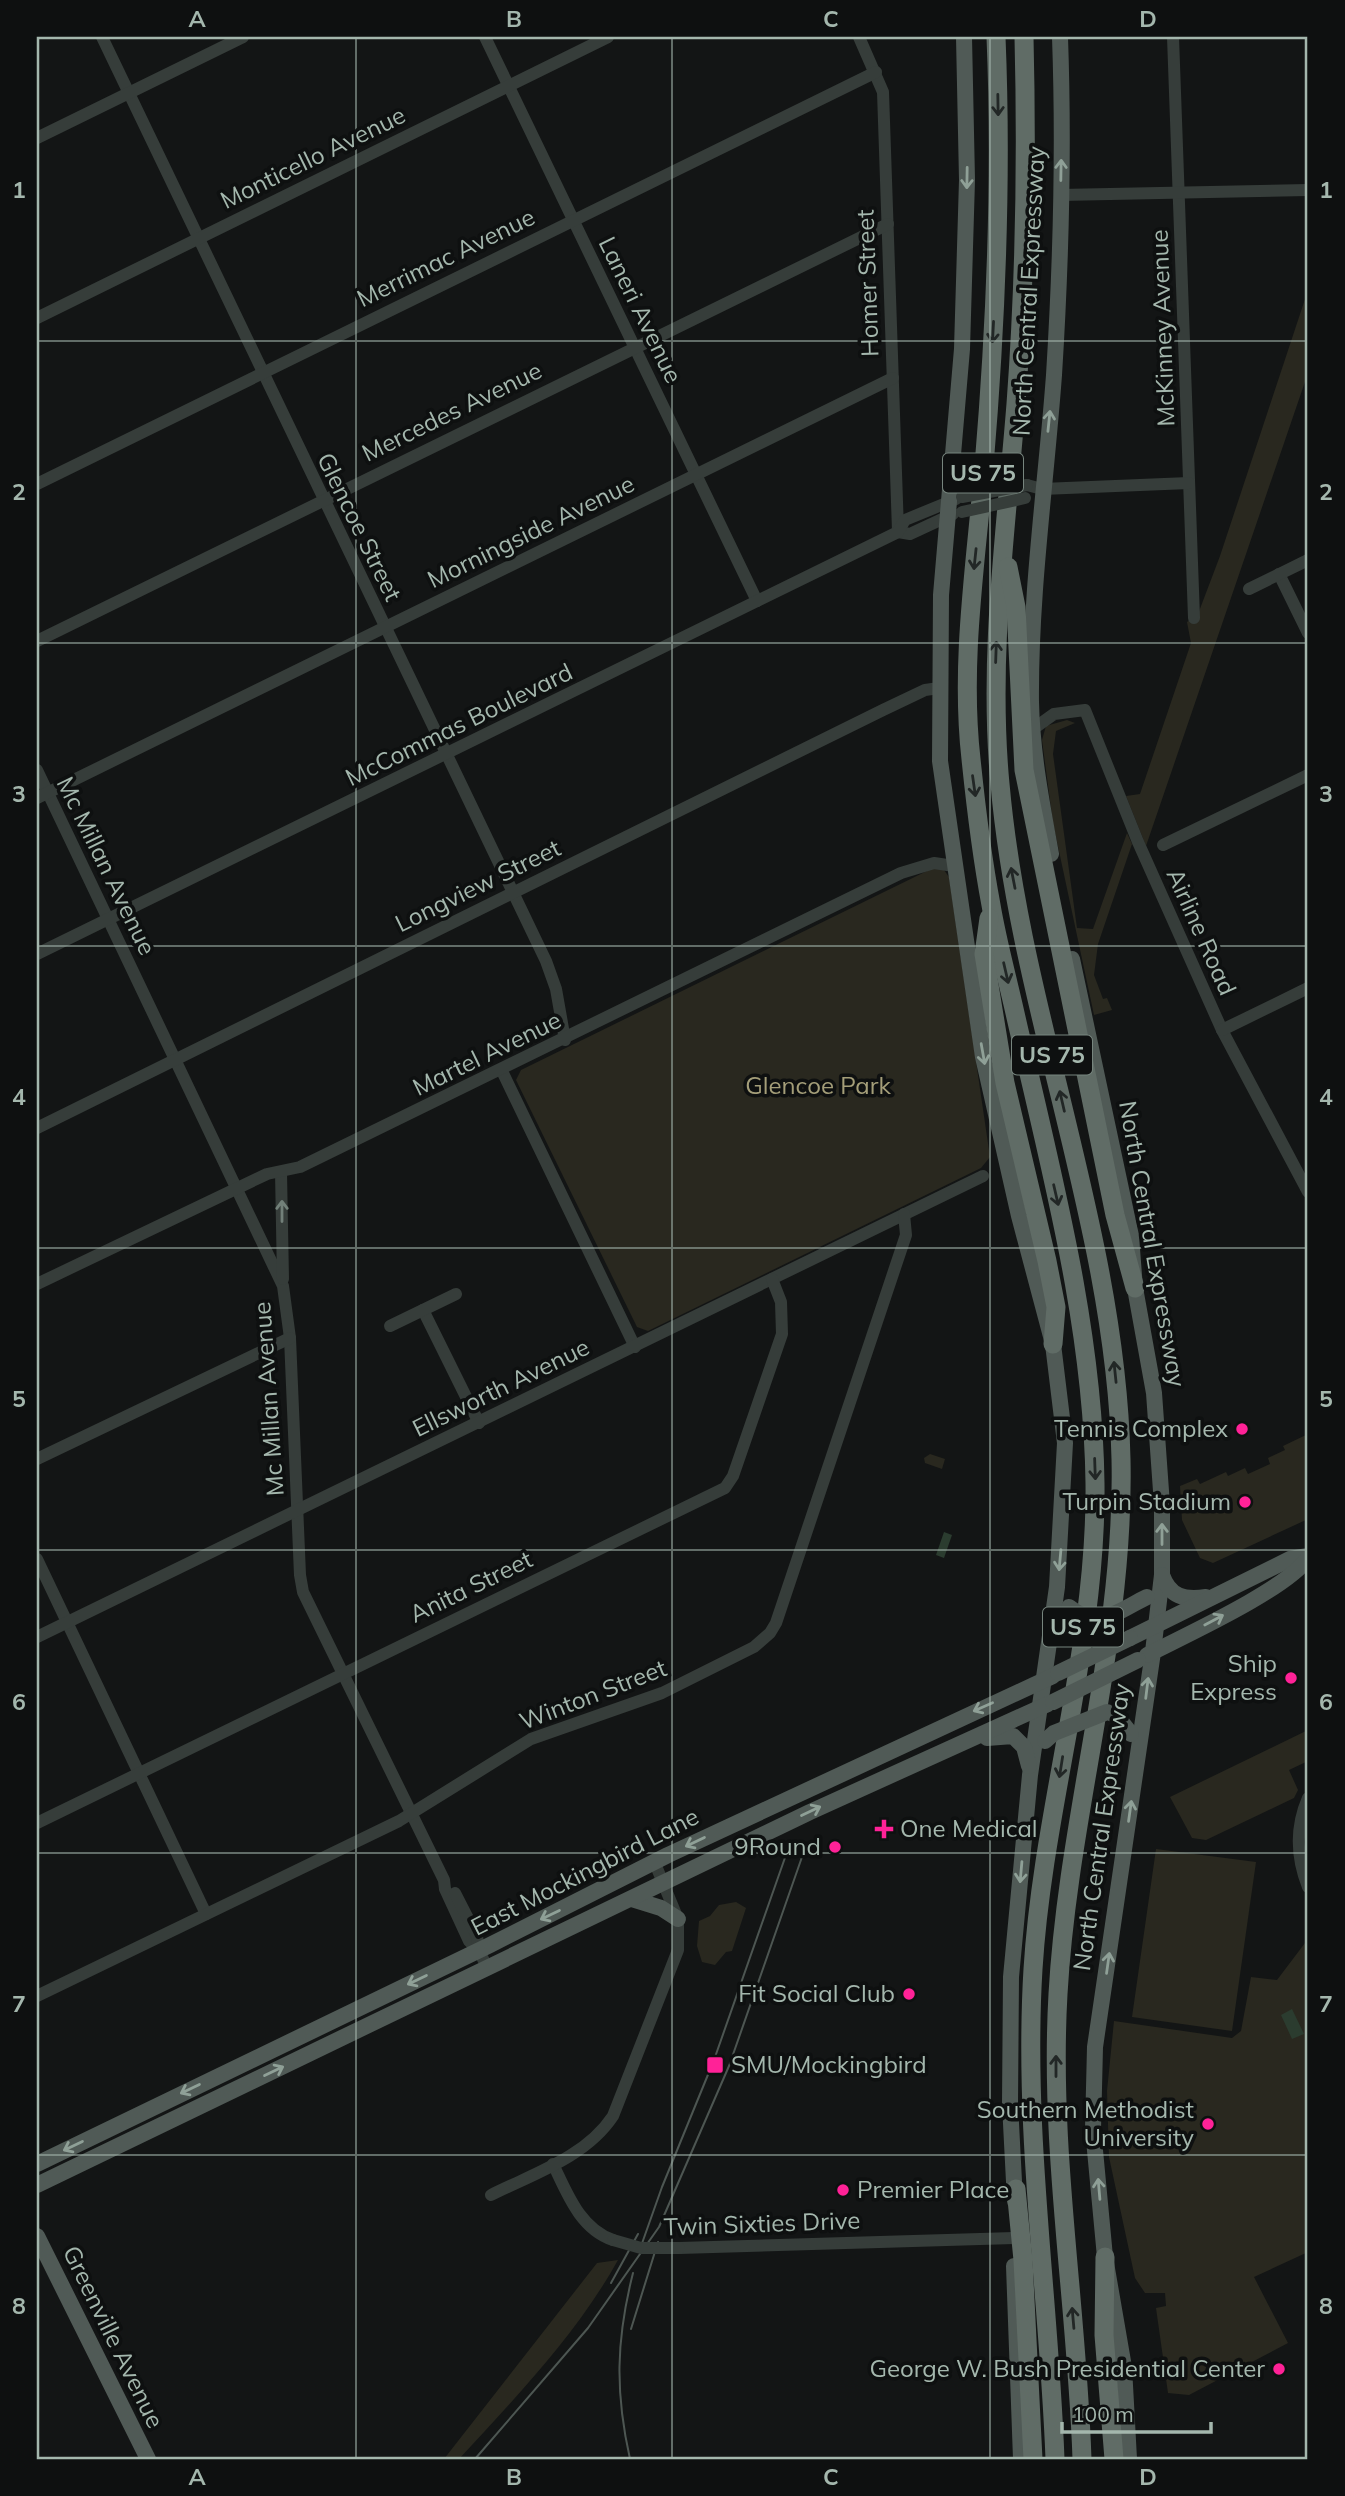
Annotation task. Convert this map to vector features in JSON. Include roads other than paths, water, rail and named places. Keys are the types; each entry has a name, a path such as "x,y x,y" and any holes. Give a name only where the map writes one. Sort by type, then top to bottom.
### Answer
{"highway":[{"name":"North Central Expressway","path":"996,37 999,191 993,336 967,681 970,753 991,907 1076,1288 1087,1359 1095,1473 1088,1593 1040,1898 1033,1969 1032,2115 1055,2459"},
{"name":"North Central Expressway","path":"1024,37 1023,281 995,674 1002,811 1015,891 1105,1297 1120,1438 1120,1525 1115,1598 1065,1910 1056,2032 1059,2140 1082,2459"},
{"path":"1003,546 1016,607 1024,770 1115,1215 1135,1288"},
{"path":"991,907 984,954 1005,1083 1052,1284 1056,1307 1053,1343"},
{"path":"1016,2189 1023,2260 1033,2459"},
{"path":"1105,2257 1104,2335 1114,2459"}],"main road":[{"path":"964,37 967,169 962,349 955,506 939,688 940,761 983,1057 1019,1216 1053,1343 1065,1443 1051,1676 1040,1745 1030,1774 1011,1977 1010,2104 1016,2189 1014,2238 1021,2459"},
{"name":"North Central Expressway","path":"1060,37 1060,195 1054,377 1032,491 1031,704 1057,890 1127,1210 1135,1288 1154,1393 1162,1505 1162,1575 1153,1652 1095,2047 1093,2129 1105,2257 1120,2330 1129,2459"},
{"name":"East Mockingbird Lane","path":"37,2164 479,1951 654,1861 1222,1595 1290,1559 1308,1557"},
{"name":"East Mockingbird Lane","path":"37,2185 747,1843 1138,1660 1276,1586 1300,1570 1308,1557"},
{"path":"1058,1587 1069,1607 1083,1618 1094,1620 1105,1618 1147,1597 1162,1575"},
{"path":"1162,1575 1166,1587 1181,1598 1222,1595"},
{"path":"1040,1745 1054,1733 1107,1712 1116,1714 1131,1734 1138,1755"},
{"path":"961,1744 1001,1735 1013,1736 1024,1747 1030,1774"},
{"path":"871,1759 882,1779"},
{"path":"737,1822 747,1843"},
{"path":"632,1899 661,1908 678,1919"},
{"path":"580,1900 589,1919"},
{"path":"337,2019 347,2036"},
{"path":"222,2074 231,2092"},
{"name":"Greenville Avenue","path":"37,2236 148,2459"}],"street":[{"name":"Glencoe Street","path":"103,37 552,976 565,1040"},
{"path":"37,138 243,37"},
{"name":"Laneri Avenue","path":"485,37 757,601"},
{"name":"Monticello Avenue","path":"37,318 608,37"},
{"name":"Homer Street","path":"859,37 883,92 898,532"},
{"name":"McKinney Avenue","path":"1173,37 1194,618"},
{"name":"Merrimac Avenue","path":"37,484 876,72"},
{"path":"1060,195 1308,190"},
{"name":"Mercedes Avenue","path":"37,641 322,499 888,224"},
{"name":"Morningside Avenue","path":"42,796 893,378"},
{"name":"McCommas Boulevard","path":"37,954 898,532 905,520 955,506 1032,491 1189,483"},
{"path":"1249,589 1308,560"},
{"path":"1279,574 1308,633"},
{"name":"Longview Street","path":"37,1128 925,690 939,688"},
{"name":"Airline Road","path":"1031,704 1054,714 1085,710 1138,842 1222,1030 1304,1176 1308,1192"},
{"path":"1033,729 1054,714"},
{"name":"Mc Millan Avenue","path":"37,770 42,796 109,918 283,1286 290,1338 303,1592 444,1880 445,1889 469,1941 479,1951 487,1967"},
{"path":"1163,845 1308,775"},
{"name":"Martel Avenue","path":"37,1284 238,1187 267,1174 300,1167 502,1071 901,873 934,863 954,866"},
{"path":"1222,1030 1308,988"},
{"path":"502,1071 635,1347"},
{"path":"281,1172 283,1286"},
{"name":"Ellsworth Avenue","path":"37,1637 983,1176"},
{"name":"Winton Street","path":"37,1996 411,1813 531,1739 662,1693 754,1647 770,1633 906,1235 904,1214"},
{"name":"Anita Street","path":"37,1823 342,1672 725,1488 733,1476 782,1335 781,1302 772,1279"},
{"path":"390,1326 456,1294"},
{"path":"423,1310 479,1423"},
{"path":"37,1460 290,1338"},
{"path":"37,1559 206,1913"},
{"path":"1308,1798 1302,1814 1298,1841 1308,1887"},
{"path":"491,2195 553,2164 594,2139 613,2116 678,1950 678,1919 654,1861"},
{"name":"Twin Sixties Drive","path":"553,2164 584,2220 597,2233 641,2248 1014,2238"}],"tram line":[{"path":"640,2249 662,2187 714,2060 787,1852"},
{"path":"475,2459 588,2328 659,2227 729,2066 802,1857"},
{"path":"611,2283 638,2234"},
{"path":"631,2329 658,2242"},
{"path":"630,2459 622,2411 620,2366 623,2321 633,2273"}],"place":[{"name":"Tennis Complex","path":"1242,1429"},
{"name":"Turpin Stadium","path":"1245,1502"},
{"name":"Ship Express","path":"1291,1678"},
{"name":"One Medical","path":"884,1829"},
{"name":"9Round","path":"835,1847"},
{"name":"Fit Social Club","path":"909,1994"},
{"name":"SMU/Mockingbird","path":"715,2065"},
{"name":"Southern Methodist University","path":"1208,2124"},
{"name":"Premier Place","path":"843,2190"},
{"name":"George W. Bush Presidential Center","path":"1279,2369"}],"park label":[{"name":"Glencoe Park","path":"818,1086"}]}
